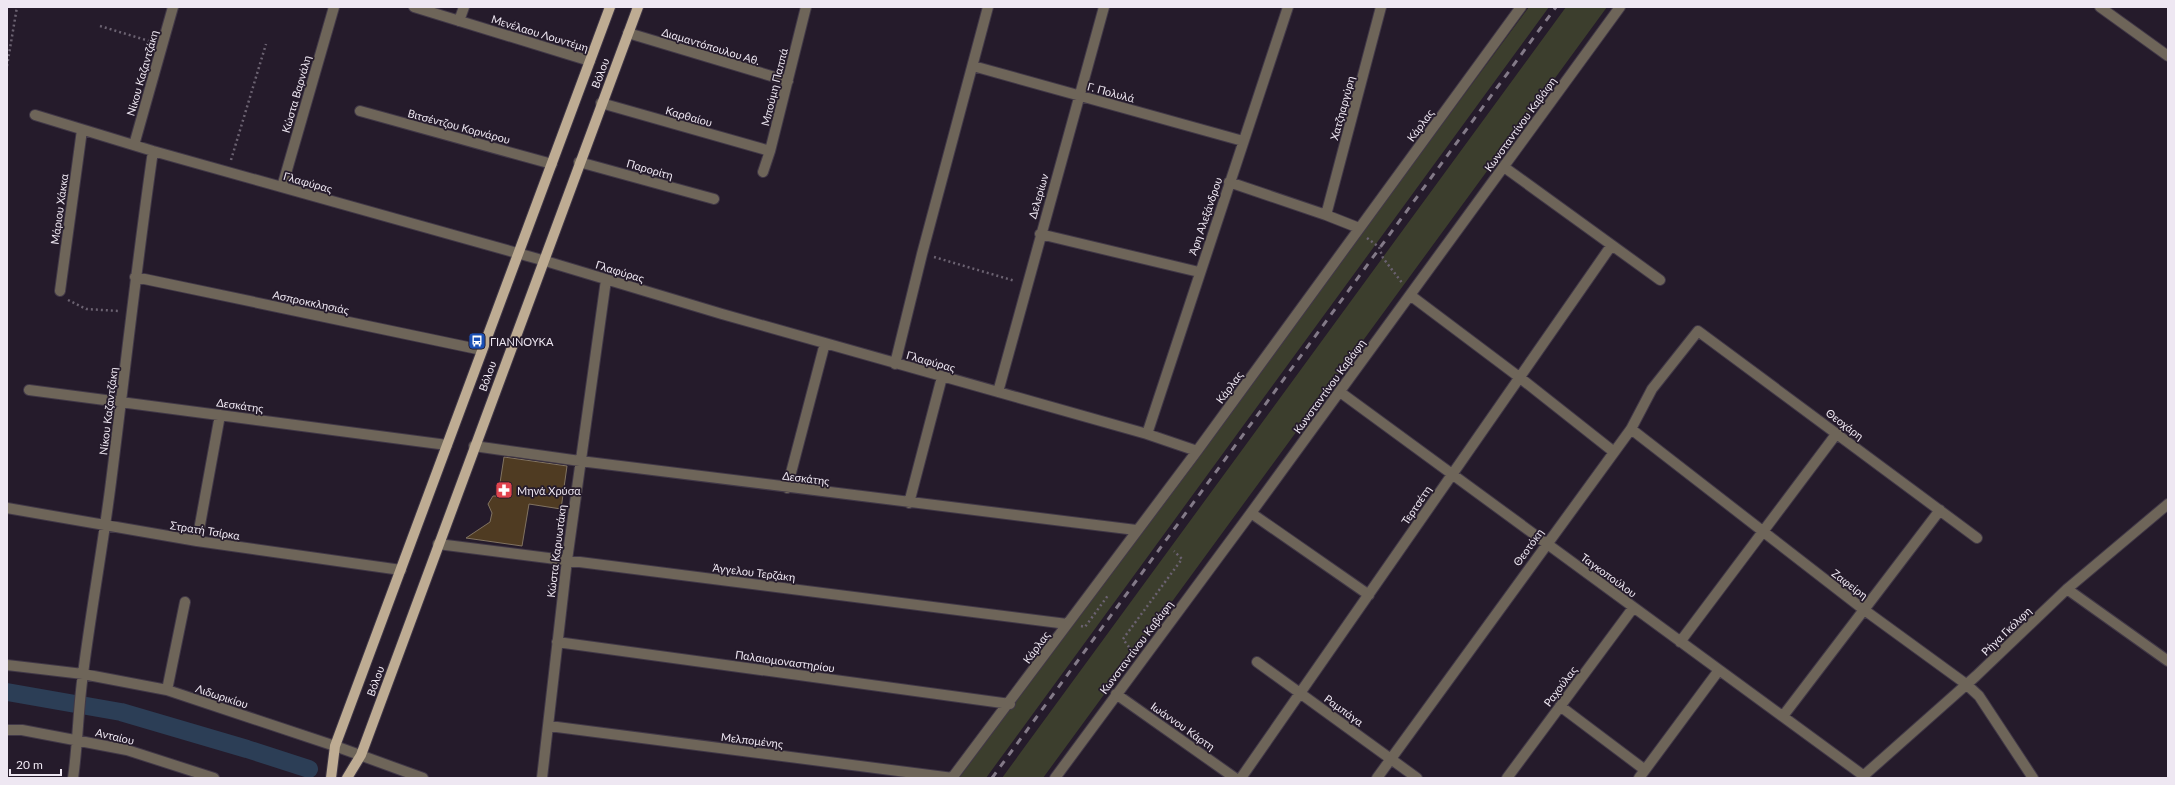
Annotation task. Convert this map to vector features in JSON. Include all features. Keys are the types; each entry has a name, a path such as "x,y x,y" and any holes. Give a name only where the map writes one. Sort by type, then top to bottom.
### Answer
{"main road":[{"name":"Βόλου","path":"331,778 335,746 610,7"},
{"name":"Βόλου","path":"347,778 361,755 542,260 638,7"}],"street":[{"name":"Νίκου Καζαντζάκη","path":"134,145 173,7"},
{"name":"Κώστα Βαρνάλη","path":"282,187 334,7"},
{"name":"Μενέλαου Λουντέμη","path":"414,7 590,60"},
{"path":"459,21 464,7"},
{"name":"Μπούμη Παππά","path":"763,172 770,151 806,7"},
{"path":"895,364 922,254 988,7"},
{"name":"Δελερίων","path":"998,392 1040,234 1104,7"},
{"name":"Άρη Αλεξάνδρου","path":"1147,434 1242,141 1288,7"},
{"name":"Χατζηαργύρη","path":"1326,215 1381,7"},
{"name":"Κάρλας","path":"953,778 1010,704 1136,530 1197,451 1521,7"},
{"name":"Κωνσταντίνου Καβάφη","path":"1055,778 1340,392 1620,7"},
{"path":"2100,7 2168,56"},
{"name":"Διαμαντόπουλου Αθ.","path":"628,33 788,81"},
{"name":"Γ. Πολυλά","path":"972,66 1242,141"},
{"name":"Καρθαίου","path":"601,103 770,151"},
{"name":"Βιτσέντζου Κορνάρου","path":"360,111 552,164"},
{"name":"Γλαφύρας","path":"35,115 153,151 542,260 895,364 1147,434 1197,451"},
{"name":"Μάριου Χάκκα","path":"60,291 82,130"},
{"name":"Νίκου Καζαντζάκη","path":"73,778 78,740 78,714 83,674 122,401 135,277 153,151"},
{"name":"Παρορίτη","path":"579,162 714,199"},
{"path":"1504,167 1611,246 1660,280"},
{"path":"1229,182 1326,215 1359,228"},
{"path":"1040,234 1199,272"},
{"name":"Τερτσέτη","path":"1241,778 1301,694 1611,246"},
{"name":"Ασπροκκλησιάς","path":"135,277 482,350"},
{"name":"Κώστα Καρυωτάκη","path":"542,778 567,560 606,280"},
{"path":"1410,295 1519,377 1614,452"},
{"name":"Θεοτόκη","path":"1377,778 1631,429 1652,389 1698,331"},
{"name":"Θεοχάρη","path":"1698,331 1977,538"},
{"path":"787,488 824,343"},
{"path":"909,503 942,377"},
{"name":"Δεσκάτης","path":"29,390 122,401 447,445"},
{"name":"Ταγκοπούλου","path":"1340,392 1633,608 1784,716 1863,777"},
{"path":"197,541 220,415"},
{"name":"Ζαφείρη","path":"1631,429 1863,609 1966,684 1979,696 2032,778"},
{"path":"1680,642 1836,433"},
{"name":"Δεσκάτης","path":"474,446 580,462 1136,530"},
{"name":"Ρήγα Γκόλφη","path":"1863,777 1966,684 2067,589 2168,504"},
{"name":"Στρατή Τσίρκα","path":"7,508 197,541 401,570"},
{"path":"1784,716 1863,609 1940,510"},
{"path":"1251,513 1369,595"},
{"name":"Άγγελου Τερζάκη","path":"438,544 1067,624"},
{"path":"2067,589 2168,661"},
{"path":"167,690 185,602"},
{"name":"Ραχούλας","path":"1506,778 1633,608"},
{"name":"Παλαιομοναστηρίου","path":"557,642 1010,704"},
{"name":"Ραμπάγα","path":"1256,662 1417,778"},
{"name":"Λιδωρικίου","path":"7,665 83,674 167,690 335,746 423,778"},
{"path":"1560,706 1642,774 1719,670"},
{"name":"Ιωάννου Κάρτη","path":"1116,694 1235,778"},
{"name":"Μελπομένης","path":"549,726 953,778"},
{"name":"Ανταίου","path":"7,730 22,730 127,750 214,778"}],"path":[{"path":"7,66 17,7"},
{"path":"100,26 163,45"},
{"path":"227,172 266,44"},
{"path":"1359,228 1368,239 1379,247 1383,258 1410,295"},
{"path":"922,254 1027,284"},
{"path":"60,291 69,301 86,309 131,312"},
{"path":"1140,662 1123,639 1182,559 1174,551"}],"green space":[{"path":"1529,7 1549,7 986,778 959,778"},
{"path":"1566,7 1607,7 1043,778 1002,778"}],"building":[{"path":"504,457 567,466 561,509 529,504 522,546 466,538 490,522 492,513 488,504 493,496 498,496"}],"waterway":[{"path":"7,692 121,712 309,769"}],"railway":[{"path":"992,778 1556,7"}],"place":[{"name":"ΓΙΑΝΝΟΥΚΑ","path":"477,341"},
{"name":"Μηνά Χρύσα","path":"504,490"}]}
